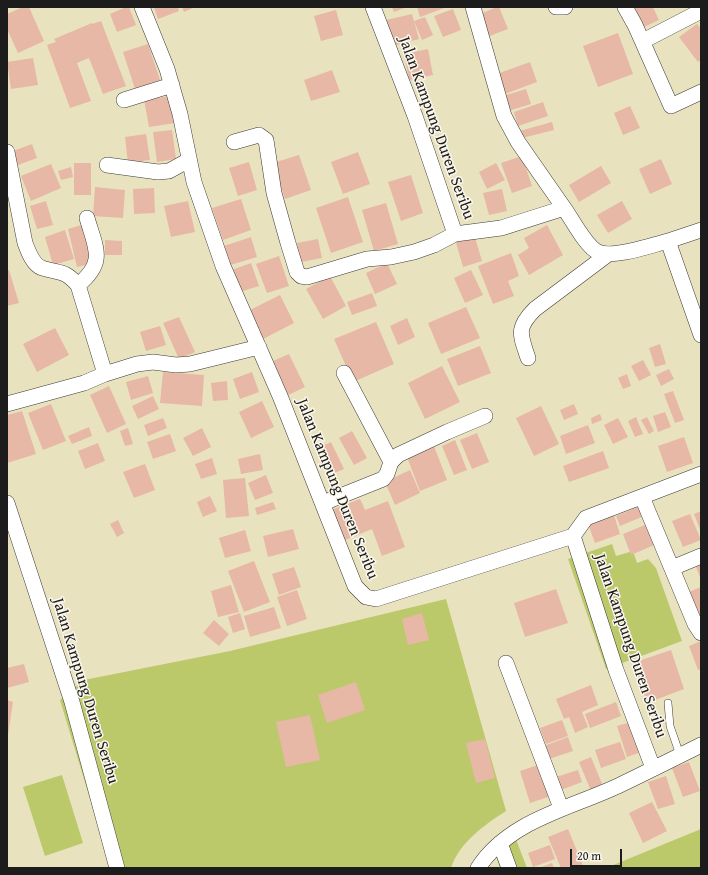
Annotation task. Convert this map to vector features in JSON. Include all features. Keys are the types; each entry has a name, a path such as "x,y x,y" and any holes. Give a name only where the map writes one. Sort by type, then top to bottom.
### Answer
{"street":[{"name":"Jalan Kampung Duren Seribu","path":"142,7 172,85 180,114 189,160 203,210 224,266 323,503 355,586 366,597 376,599 573,536 616,670 653,768"},
{"name":"Jalan Kampung Duren Seribu","path":"373,7 415,116 455,234 501,228 564,208"},
{"path":"473,7 498,98 509,127 584,238 597,252 607,255"},
{"path":"556,7 565,7"},
{"path":"625,7 643,41 671,106 701,92"},
{"path":"643,41 701,11"},
{"path":"124,100 172,85"},
{"path":"234,142 259,135 266,140 274,193 297,272 301,276 307,277 367,259 391,257 414,252 434,245 455,234"},
{"path":"7,152 24,243 29,254 41,268 69,275 78,286 105,374"},
{"path":"107,165 158,172 169,171 189,160"},
{"path":"78,286 88,276 98,259 87,218"},
{"path":"528,358 522,339 521,326 525,319 536,308 607,255 668,241 701,230"},
{"path":"668,241 701,335"},
{"path":"7,404 84,383 105,374 137,364 153,362 176,365 190,364 259,347"},
{"path":"344,373 391,462"},
{"path":"323,503 383,478 387,474 391,462 398,455 446,432 485,416"},
{"path":"573,536 586,518 701,474"},
{"path":"642,497 695,624 701,633"},
{"name":"Jalan Kampung Duren Seribu","path":"7,503 72,702 117,868"},
{"path":"672,568 701,556"},
{"path":"506,663 561,808"},
{"path":"478,868 500,843 520,828 561,808 622,784 701,745"},
{"path":"500,843 509,868"}],"lane":[{"path":"668,703 670,726 680,755"}],"green space":[{"path":"612,544 616,556 633,551 637,563 648,559 656,568 682,641 606,669 568,559"},
{"path":"446,599 506,811 473,835 460,851 451,868 111,868 60,700 84,680 230,651"},
{"path":"62,775 83,843 45,856 23,787"},
{"path":"512,829 527,868 500,868 494,850 494,838"},
{"path":"701,829 701,868 606,868"}],"building":[{"path":"23,7 29,7 44,41 18,53 7,29 7,14"},
{"path":"129,7 136,25 117,32 110,14"},
{"path":"154,7 178,7 179,11 158,19"},
{"path":"182,7 195,7 184,12"},
{"path":"392,7 407,7 394,12"},
{"path":"417,7 447,7 420,17"},
{"path":"499,7 508,29 487,37 478,15"},
{"path":"632,7 653,7 659,20 642,28"},
{"path":"453,9 461,30 443,37 434,16"},
{"path":"336,10 343,35 321,41 314,16"},
{"path":"412,14 419,39 389,47 382,21"},
{"path":"425,17 433,35 422,40 414,21"},
{"path":"101,21 126,86 103,94 89,58 77,63 91,101 70,108 47,45 56,42 54,39 92,23"},
{"path":"697,24 701,29 701,60 698,62 679,37"},
{"path":"618,33 633,74 598,87 583,46"},
{"path":"148,44 160,80 135,89 123,52"},
{"path":"428,49 433,75 409,80 404,54"},
{"path":"33,58 38,85 11,89 7,62"},
{"path":"530,62 537,82 502,95 494,75"},
{"path":"332,70 340,92 311,101 304,80"},
{"path":"526,89 531,104 508,111 503,96"},
{"path":"171,96 175,123 149,127 144,100"},
{"path":"543,102 548,116 518,126 514,112"},
{"path":"630,106 640,128 623,135 614,113"},
{"path":"552,122 554,130 518,139 516,132"},
{"path":"172,130 176,159 157,162 153,132"},
{"path":"146,134 150,160 128,163 125,137"},
{"path":"32,144 37,158 18,165 13,151"},
{"path":"358,152 370,184 343,194 331,162"},
{"path":"299,155 311,190 285,199 273,163"},
{"path":"522,156 532,186 512,193 501,163"},
{"path":"661,159 672,184 650,194 639,169"},
{"path":"249,162 257,190 238,196 229,168"},
{"path":"74,163 91,163 91,195 74,195"},
{"path":"496,163 505,180 487,189 479,172"},
{"path":"51,164 61,188 31,201 21,176"},
{"path":"601,166 611,183 579,202 569,185"},
{"path":"71,167 73,177 61,180 58,171"},
{"path":"411,175 423,213 401,221 388,182"},
{"path":"95,187 125,190 123,218 93,216"},
{"path":"154,188 155,213 134,214 133,189"},
{"path":"502,189 507,211 489,215 483,193"},
{"path":"348,197 363,242 331,253 316,208"},
{"path":"241,199 251,230 223,240 212,208"},
{"path":"46,201 53,225 37,229 30,206"},
{"path":"188,201 195,232 171,237 164,206"},
{"path":"622,201 632,219 608,233 597,215"},
{"path":"386,203 398,244 374,251 362,210"},
{"path":"85,224 94,263 77,267 68,229"},
{"path":"547,225 563,255 529,275 518,255 529,248 524,238"},
{"path":"65,230 74,259 53,265 45,237"},
{"path":"474,234 482,261 463,267 455,239"},
{"path":"251,237 257,257 227,266 221,247"},
{"path":"318,239 322,258 301,262 297,243"},
{"path":"105,240 122,241 122,255 105,255"},
{"path":"511,253 519,276 508,281 514,296 493,304 478,266"},
{"path":"279,256 289,286 267,293 256,264"},
{"path":"251,263 259,286 240,292 232,270"},
{"path":"387,263 397,284 375,294 366,273"},
{"path":"7,270 9,270 19,303 7,306"},
{"path":"471,270 483,295 465,303 454,278"},
{"path":"330,276 346,306 323,319 306,289"},
{"path":"372,293 377,306 352,315 347,302"},
{"path":"280,295 294,323 263,339 248,311"},
{"path":"466,307 480,338 441,354 428,323"},
{"path":"179,317 195,352 179,359 163,323"},
{"path":"407,318 415,337 398,345 390,326"},
{"path":"376,322 394,364 353,382 334,339"},
{"path":"160,326 166,345 146,351 140,332"},
{"path":"55,328 69,355 37,372 23,344"},
{"path":"660,344 666,364 655,367 649,348"},
{"path":"480,346 491,373 458,386 447,359"},
{"path":"289,354 305,387 282,398 266,364"},
{"path":"643,360 651,375 639,381 631,366"},
{"path":"442,366 460,402 425,419 408,383"},
{"path":"669,369 674,379 661,386 656,375"},
{"path":"163,372 204,375 202,406 160,403"},
{"path":"252,372 259,392 240,399 233,379"},
{"path":"627,374 631,386 623,389 618,378"},
{"path":"148,376 153,393 131,400 126,382"},
{"path":"227,381 228,400 213,401 211,383"},
{"path":"109,386 126,424 107,433 90,395"},
{"path":"673,391 684,420 675,423 664,394"},
{"path":"153,396 159,409 138,419 132,406"},
{"path":"262,401 274,427 251,438 239,412"},
{"path":"51,404 66,441 43,450 28,413"},
{"path":"574,404 578,414 564,420 560,410"},
{"path":"541,406 559,444 534,456 516,418"},
{"path":"22,411 36,454 7,463 7,415"},
{"path":"665,412 671,427 658,432 653,416"},
{"path":"600,414 602,420 592,424 591,418"},
{"path":"636,417 643,434 635,437 628,421"},
{"path":"647,417 654,431 649,434 641,420"},
{"path":"163,418 167,428 148,436 144,425"},
{"path":"618,418 628,437 613,444 604,425"},
{"path":"588,425 595,443 566,454 560,436"},
{"path":"89,427 92,436 72,444 68,436"},
{"path":"128,428 133,444 125,446 120,431"},
{"path":"202,428 211,447 193,456 183,438"},
{"path":"352,431 367,458 354,465 339,438"},
{"path":"477,433 489,462 472,469 460,440"},
{"path":"170,434 176,451 153,459 147,442"},
{"path":"684,437 693,463 667,472 658,446"},
{"path":"455,440 467,470 454,475 442,446"},
{"path":"331,442 344,469 332,474 320,447"},
{"path":"98,443 105,461 85,469 78,451"},
{"path":"434,446 447,480 420,491 407,457"},
{"path":"603,451 609,468 569,482 563,466"},
{"path":"260,454 263,470 241,474 238,459"},
{"path":"212,458 217,474 201,479 195,464"},
{"path":"145,464 155,490 134,498 123,472"},
{"path":"410,470 420,493 395,505 385,482"},
{"path":"266,475 273,493 255,500 248,483"},
{"path":"245,478 249,516 226,518 223,480"},
{"path":"210,496 217,511 203,517 197,502"},
{"path":"360,499 365,510 388,501 405,547 382,556 372,529 343,541 331,510"},
{"path":"273,502 276,509 257,515 255,508"},
{"path":"640,506 644,516 620,526 616,516"},
{"path":"701,511 701,532 694,514"},
{"path":"613,512 620,534 595,543 587,521"},
{"path":"690,514 701,540 683,547 672,521"},
{"path":"118,520 124,533 117,537 110,524"},
{"path":"645,525 654,545 631,555 623,534"},
{"path":"293,529 299,549 268,557 263,536"},
{"path":"245,530 251,551 225,558 219,538"},
{"path":"254,561 270,602 244,612 228,571"},
{"path":"701,562 701,580 695,564"},
{"path":"294,567 301,587 279,595 272,574"},
{"path":"231,585 239,612 218,617 211,591"},
{"path":"701,587 701,616 694,619 684,594"},
{"path":"556,589 568,623 525,637 514,603"},
{"path":"297,590 307,619 287,626 277,597"},
{"path":"274,607 281,628 250,637 244,616"},
{"path":"240,613 245,629 233,633 228,617"},
{"path":"422,613 429,640 408,645 402,619"},
{"path":"214,620 229,634 219,646 203,633"},
{"path":"701,641 701,669 698,670 689,646"},
{"path":"671,650 684,689 647,703 633,663"},
{"path":"24,664 29,682 7,688 7,668"},
{"path":"356,682 365,710 327,723 318,695"},
{"path":"591,685 598,705 582,712 588,727 575,733 569,717 564,719 556,699"},
{"path":"7,700 13,702 8,735 7,735"},
{"path":"616,702 621,716 590,728 585,714"},
{"path":"310,715 320,760 286,767 276,722"},
{"path":"562,720 568,736 546,744 540,728"},
{"path":"631,722 641,752 627,757 617,726"},
{"path":"568,737 573,751 549,759 544,746"},
{"path":"485,739 495,778 476,783 466,743"},
{"path":"620,742 626,759 601,768 595,750"},
{"path":"591,757 603,786 591,791 579,762"},
{"path":"689,762 700,791 683,797 672,768"},
{"path":"541,764 551,796 530,803 520,771"},
{"path":"578,770 582,782 561,790 556,777"},
{"path":"666,776 675,804 658,809 648,782"},
{"path":"652,802 667,831 643,843 629,813"},
{"path":"568,829 584,868 561,868 548,837"},
{"path":"550,845 555,859 533,867 528,853"},
{"path":"552,863 554,868 539,868"}]}
